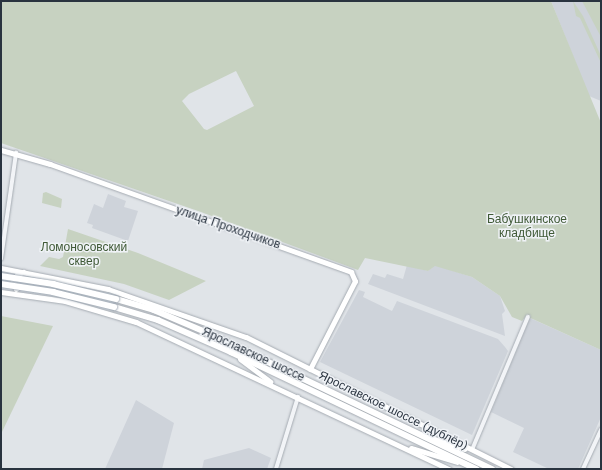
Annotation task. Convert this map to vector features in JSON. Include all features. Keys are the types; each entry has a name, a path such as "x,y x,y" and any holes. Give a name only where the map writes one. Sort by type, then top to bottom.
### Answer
{"main road":[{"name":"Ярославское шоссе","path":"1,276 54,284 154,310 208,333 492,469"},
{"name":"Ярославское шоссе","path":"1,284 53,292 114,307 172,326 231,352 476,469"}],"street":[{"name":"улица Проходчиков","path":"1,150 16,153 351,272 356,281 310,369"},
{"path":"1,259 16,153"},
{"name":"Ярославское шоссе (дублёр)","path":"1,268 108,289 163,306 246,337 512,469"},
{"path":"21,293 15,288 13,281 17,274 24,272"},
{"path":"1,292 21,293 65,301 136,322 449,469"},
{"path":"472,450 528,317"},
{"path":"231,352 276,387"},
{"path":"276,469 298,397"},
{"path":"583,469 600,431"},
{"path":"423,436 482,455"},
{"path":"398,445 467,465"}],"shaded area":[{"path":"551,1 601,1 601,101 589,96"},
{"path":"108,194 126,201 124,207 138,211 128,241 92,228 93,225 87,223 94,204 103,208"},
{"path":"407,265 428,271 435,265 472,277 500,296 505,311 502,314 505,336 368,284 373,274 385,278 387,274 403,279"},
{"path":"359,290 365,292 363,297 392,311 397,301 498,339 505,347 508,351 472,435 320,362"},
{"path":"530,318 601,350 601,417 578,469 549,469 513,452 524,428 491,412"},
{"path":"136,400 174,423 162,469 105,469"},
{"path":"249,448 271,458 267,469 202,469 204,460"}],"green space":[{"name":"Бабушкинское кладбище","path":"1,1 551,1 601,123 601,350 526,316 522,321 512,317 500,296 472,277 435,266 428,271 365,258 358,270 201,212 1,143","holes":["236,71 254,106 207,130 204,129 182,101 189,94"]},
{"path":"573,1 583,16 601,56 601,63 580,18 576,16"},
{"path":"582,1 601,1 601,37"},
{"path":"46,192 62,199 61,208 42,203 43,193"},
{"name":"Ломоносовский сквер","path":"68,229 138,253 206,281 169,300 124,284 40,266 49,257 59,259 63,257"},
{"path":"1,316 53,326 1,434"}]}
